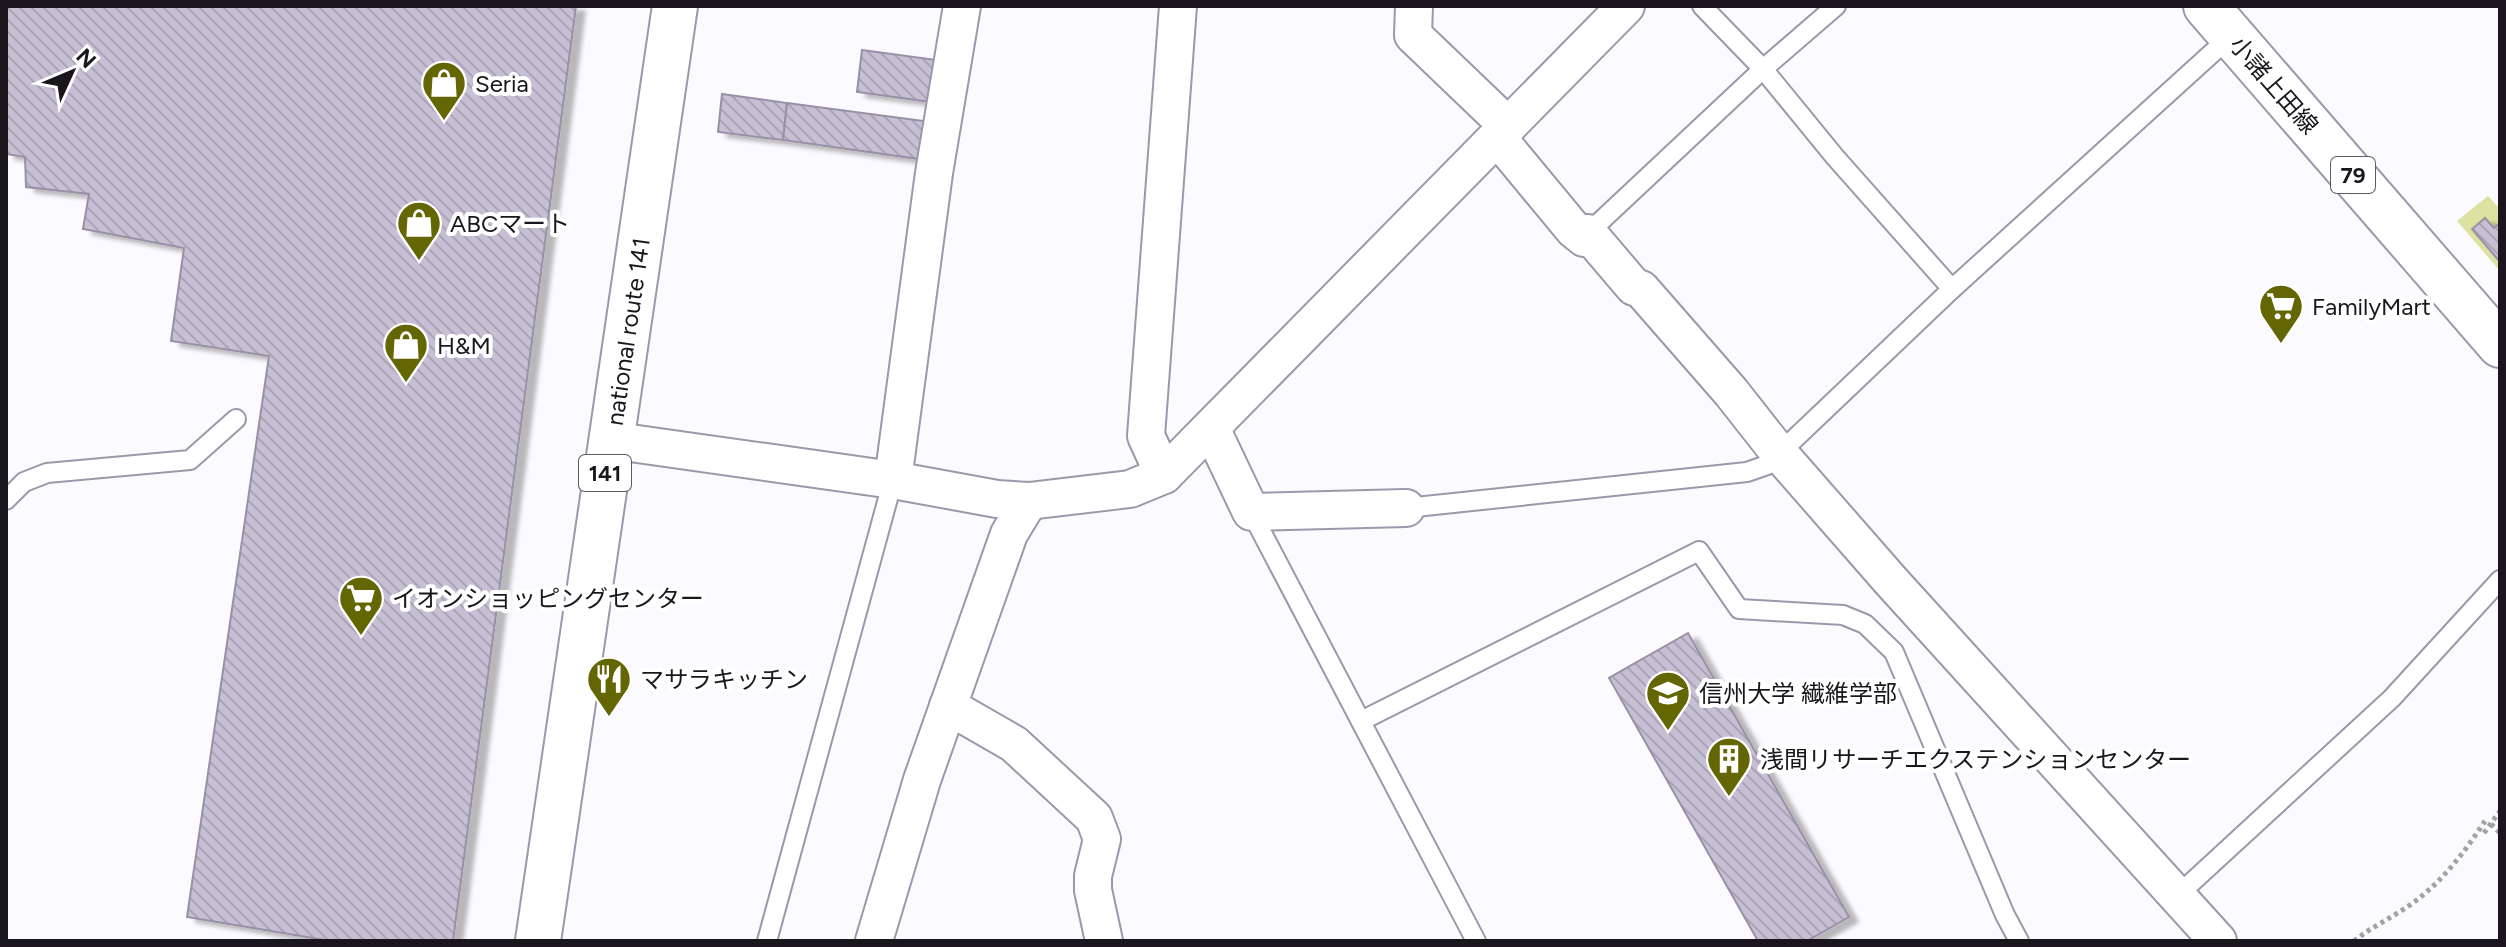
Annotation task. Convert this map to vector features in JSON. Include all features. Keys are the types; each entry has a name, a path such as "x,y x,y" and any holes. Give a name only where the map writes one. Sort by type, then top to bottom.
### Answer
{"main road":[{"name":"national route 141","path":"538,941 675,6"},
{"name":"小諸上田線","path":"2219,21 2500,345"}],"street":[{"path":"893,480 934,173 962,6"},
{"path":"1164,475 1146,436 1178,6"},
{"path":"1414,6 1413,35 1503,131 1574,230 1584,238 1588,233 1634,287 1641,289 1731,392 1772,460 1891,581 2218,941"},
{"path":"609,440 893,480 997,499 1029,501 1130,489 1164,475 1626,6"},
{"path":"1211,428 1251,512 1406,508"},
{"path":"874,941 922,780 948,706 1009,534 1029,501"},
{"path":"948,706 1014,744 1094,818 1102,839 1093,876 1093,890 1104,941"}],"lane":[{"path":"1702,6 1763,69 1835,157 1952,289"},
{"path":"1588,233 1763,69 1836,6"},
{"path":"1406,508 1747,472 1772,460 1952,289 2219,21"},
{"path":"6,500 24,482 47,473 190,460 236,419"},
{"path":"767,941 893,480"},
{"path":"1251,512 1476,941"},
{"path":"1361,721 1699,551 1739,609 1843,615 1865,624 1894,652 2005,915 2019,941"},
{"path":"2178,895 2392,698 2500,580"}],"path":[{"path":"2354,941 2434,885 2500,811"},
{"path":"2484,833 2488,822"},
{"path":"2488,822 2500,833"}],"green space":[{"path":"2488,196 2500,209 2500,271 2457,221"}],"building":[{"name":"イオンショッピングセンター","path":"6,6 576,6 453,941 331,941 187,917 269,356 171,341 184,248 83,229 89,194 26,187 25,157 6,154"},
{"path":"862,50 944,61 939,103 857,92"},
{"path":"722,94 787,103 783,140 718,132"},
{"path":"787,103 924,121 919,159 783,140"},
{"path":"2485,218 2494,228 2500,223 2500,262 2472,229"},
{"name":"浅間リサーチエクステンションセンター","path":"1688,633 1849,917 1807,941 1758,941 1609,678"}],"place":[{"name":"Seria","path":"444,122"},
{"name":"ABCマート","path":"419,262"},
{"name":"FamilyMart","path":"2281,345"},
{"name":"H&M","path":"406,384"},
{"name":"イオンショッピングセンター","path":"361,637"},
{"name":"マサラキッチン","path":"609,718"},
{"name":"信州大学 繊維学部","path":"1668,732"},
{"name":"浅間リサーチエクステンションセンター","path":"1729,798"}]}
